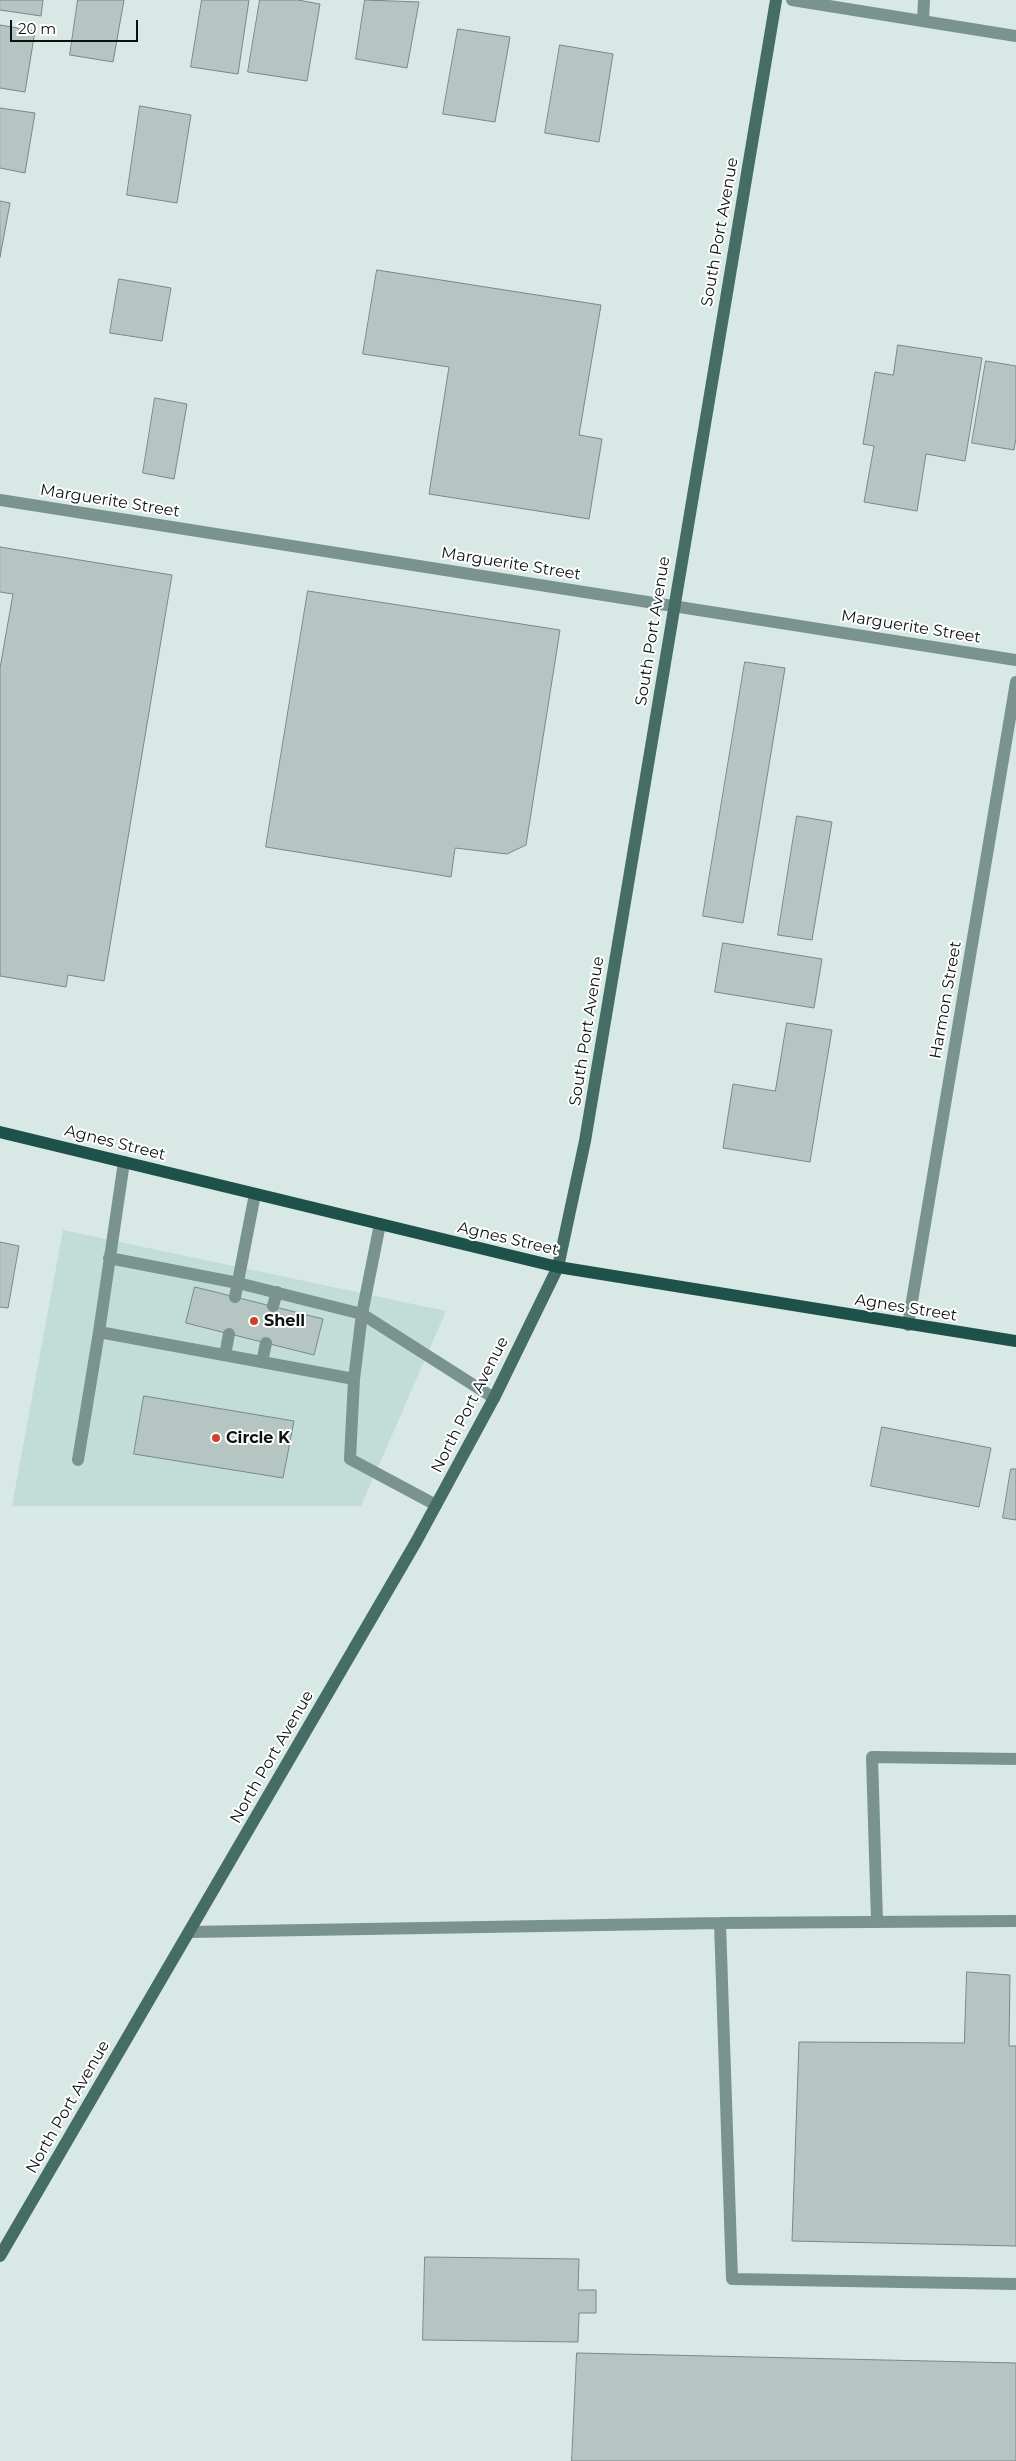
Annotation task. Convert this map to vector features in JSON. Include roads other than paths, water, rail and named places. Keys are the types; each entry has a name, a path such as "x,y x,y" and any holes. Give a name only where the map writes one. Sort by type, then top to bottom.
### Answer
{"main road":[{"name":"South Port Avenue","path":"558,1267 585,1141 776,0"},
{"name":"Agnes Street","path":"0,1132 558,1267 1016,1341"},
{"name":"North Port Avenue","path":"0,2256 436,1505 494,1398 558,1267"}],"street":[{"path":"792,0 1016,36"},
{"path":"923,21 924,0"},
{"name":"Marguerite Street","path":"0,500 1016,660"},
{"name":"Harmon Street","path":"908,1325 1016,682"},
{"path":"78,1460 124,1162"},
{"path":"235,1297 255,1194"},
{"path":"380,1224 362,1314 354,1379 350,1459 436,1505"},
{"path":"109,1258 238,1283 362,1314 494,1398"},
{"path":"273,1306 277,1292"},
{"path":"99,1332 354,1379"},
{"path":"224,1355 229,1334"},
{"path":"262,1362 266,1343"},
{"path":"877,1921 872,1757 1016,1759"},
{"path":"189,1932 720,1923 1016,1921"},
{"path":"720,1923 732,2279 1016,2284"}],"place":[{"name":"Shell","path":"254,1321"},
{"name":"Circle K","path":"216,1438"}]}
